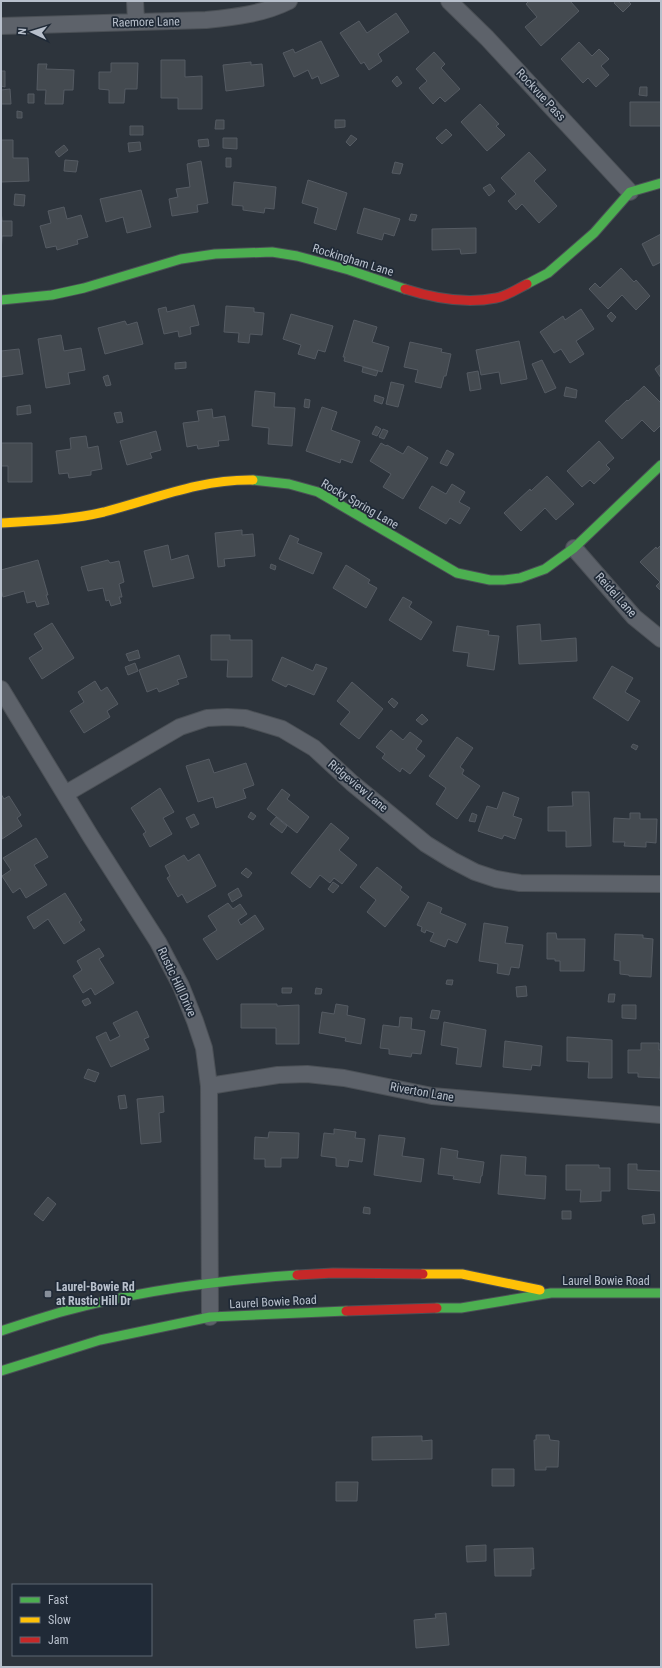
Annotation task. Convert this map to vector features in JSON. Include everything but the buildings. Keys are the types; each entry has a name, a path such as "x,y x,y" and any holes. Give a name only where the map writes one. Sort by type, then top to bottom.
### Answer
{"street":[{"path":"135,1 136,21"},
{"name":"Raemore Lane","path":"1,26 206,20 238,17 260,12 289,1"},
{"name":"Rockvue Pass","path":"449,1 487,38 630,192"},
{"path":"630,192 661,183"},
{"name":"Rockingham Lane","path":"1,300 52,295 84,288 181,259 215,254 272,252 297,256 349,270 429,295 449,299 476,300 497,298 548,273 571,255 594,234 630,192"},
{"name":"Rocky Spring Lane","path":"1,523 89,515 198,485 225,481 254,481 293,484 318,492 432,560 457,573 470,577 490,580 520,578 545,569 574,548 661,465"},
{"name":"Reidel Lane","path":"574,548 634,617 661,639"},
{"name":"Rustic Hill Drive","path":"1,689 91,837 158,942 196,1021 204,1048 209,1086 210,1317"},
{"name":"Ridgeview Lane","path":"65,794 180,727 207,718 245,718 282,730 314,748 352,783 426,844 475,872 496,879 520,883 661,884"},
{"name":"Riverton Lane","path":"209,1086 278,1075 307,1074 344,1078 432,1096 661,1114"},
{"name":"Laurel Bowie Road","path":"1,1331 65,1311 130,1296 250,1278 333,1273 462,1274 551,1293"},
{"name":"Laurel Bowie Road","path":"1,1371 100,1340 210,1317 361,1310 461,1308 551,1293 661,1294"}],"traffic: fast":[{"path":"527,284 548,273 594,233 630,192 661,183"},
{"path":"1,300 52,295 84,288 181,259 215,254 272,252 297,256 349,270 405,289"},
{"path":"253,480 289,484 318,492 457,573 490,580 504,580 520,578 545,569 574,548 661,465"},
{"path":"1,1331 65,1311 150,1292 209,1283 297,1275"},
{"path":"437,1308 461,1308 551,1293 661,1293"},
{"path":"1,1371 100,1340 210,1317 346,1311"}],"traffic: slow":[{"path":"1,523 52,520 91,515 196,486 253,480"},
{"path":"423,1274 462,1274 540,1290"}],"traffic: jam":[{"path":"405,289 450,299 485,300 508,294 527,284"},
{"path":"297,1275 333,1273 423,1274"},
{"path":"346,1311 437,1308"}],"place":[{"name":"Laurel-Bowie Rd at Rustic Hill Dr","path":"48,1294"}]}
